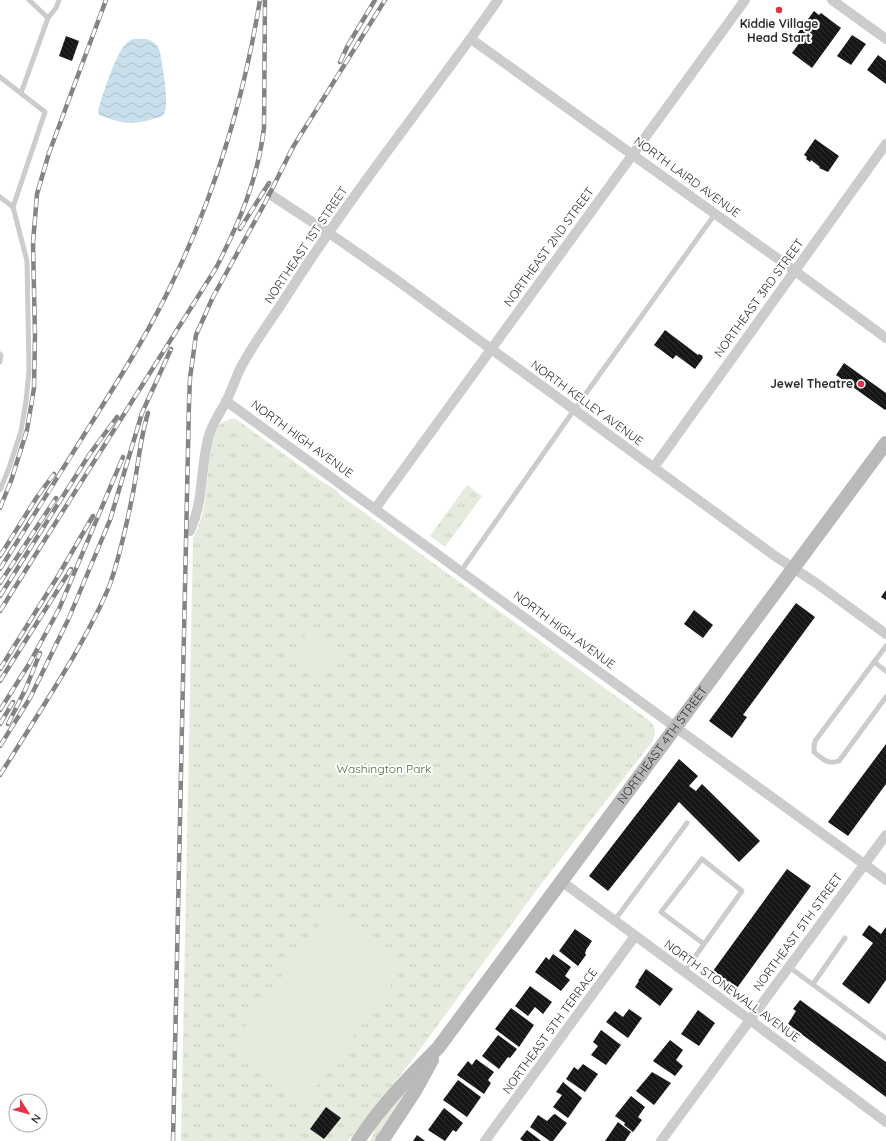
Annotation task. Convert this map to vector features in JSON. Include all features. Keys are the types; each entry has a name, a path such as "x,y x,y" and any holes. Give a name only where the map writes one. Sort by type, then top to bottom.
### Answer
{"main road":[{"name":"NORTHEAST 4TH STREET","path":"382,1141 415,1091 438,1048 886,443"},
{"name":"NORTHEAST 4TH STREET","path":"358,1141 403,1083 438,1048"}],"street":[{"name":"NORTHEAST 1ST STREET","path":"190,531 199,506 207,440 214,423 252,349 329,233 412,116 471,39 498,0"},
{"name":"NORTHEAST 2ND STREET","path":"375,509 745,0"},
{"path":"832,0 886,39"},
{"name":"NORTH LAIRD AVENUE","path":"471,39 886,338"},
{"name":"NORTHEAST 3RD STREET","path":"654,467 886,144"},
{"name":"NORTH KELLEY AVENUE","path":"271,195 329,233 886,634"},
{"name":"NORTH HIGH AVENUE","path":"226,401 886,880"},
{"name":"NORTHEAST 5TH STREET","path":"661,1141 886,835"},
{"name":"NORTH STONEWALL AVENUE","path":"561,881 886,1122"},
{"name":"NORTHEAST 5TH TERRACE","path":"485,1141 635,936"}],"lane":[{"path":"30,0 48,18"},
{"path":"21,93 48,18 56,8 59,0"},
{"path":"0,77 45,112 13,207 27,261 29,371 21,431 0,490"},
{"path":"0,197 13,207"},
{"path":"461,571 574,410 715,214"},
{"path":"0,354 0,362"},
{"path":"886,646 816,741 814,752 828,762 834,763 839,761 886,697"},
{"path":"874,662 886,672"},
{"path":"614,921 687,823"},
{"path":"684,972 742,891 702,859 661,912 704,944"},
{"path":"813,984 845,938"},
{"path":"789,967 886,1038"}],"green space":[{"name":"Washington Park","path":"231,419 236,419 318,479 336,490 340,495 650,721 655,731 652,742 541,884 410,1063 348,1141 181,1141 193,538 201,521 214,435 221,424"},
{"path":"467,485 482,496 445,547 430,536"},
{"path":"307,631 340,655 323,678 291,655"},
{"path":"331,909 406,964 305,1101 231,1046"},
{"path":"408,1087 410,1088 375,1141 370,1141 376,1127"}],"water":[{"path":"146,39 155,44 160,52 166,94 166,109 164,114 161,117 132,123 120,122 99,115 98,110 107,83 121,51 131,40"}],"building":[{"path":"814,11 819,15 821,13 841,28 812,68 792,53 803,38 797,34"},
{"path":"852,35 866,44 851,65 837,56"},
{"path":"66,36 79,41 72,61 59,56"},
{"path":"878,55 886,61 886,84 867,70"},
{"path":"815,139 839,156 828,172 819,168 820,167 811,160 810,162 804,155"},
{"path":"665,330 698,355 703,356 695,369 676,355 673,359 654,345"},
{"name":"Jewel Theatre","path":"844,363 886,393 885,410 836,375"},
{"path":"886,590 886,600 881,597"},
{"path":"796,603 815,617 743,715 747,717 732,738 709,721"},
{"path":"694,610 713,625 703,638 684,624"},
{"path":"886,744 886,784 848,836 828,822"},
{"path":"679,759 698,776 689,786 696,791 702,784 760,841 739,862 679,802 608,891 589,876"},
{"path":"787,869 811,886 737,988 713,971"},
{"path":"869,925 881,934 886,927 886,980 869,1004 842,984 873,943 862,935"},
{"path":"575,929 592,941 586,950 586,955 578,966 559,951"},
{"path":"553,954 571,967 565,976 570,980 561,991 535,972 546,957 549,960"},
{"path":"646,969 673,989 660,1006 635,987"},
{"path":"530,986 552,1002 543,1014 535,1007 528,1016 515,1006"},
{"path":"800,1000 886,1062 886,1097 788,1024 796,1011 793,1009"},
{"path":"511,1008 534,1025 519,1047 495,1029"},
{"path":"629,1009 642,1018 628,1038 606,1022 615,1011 623,1017"},
{"path":"698,1010 715,1023 699,1046 681,1034"},
{"path":"601,1030 621,1045 606,1065 591,1055 598,1046 593,1042"},
{"path":"498,1035 517,1049 510,1058 508,1057 499,1069 482,1056"},
{"path":"670,1040 683,1050 676,1060 683,1066 675,1076 653,1061"},
{"path":"476,1059 494,1072 488,1080 491,1083 484,1094 457,1075 468,1061 472,1065"},
{"path":"583,1064 598,1074 585,1092 566,1079 574,1067 578,1070"},
{"path":"652,1072 671,1083 654,1105 636,1091"},
{"path":"458,1080 481,1097 467,1117 443,1100"},
{"path":"563,1082 582,1098 568,1118 553,1107 562,1095 556,1092"},
{"path":"631,1096 645,1107 638,1117 642,1120 633,1132 624,1125 625,1123 615,1116"},
{"path":"326,1107 341,1118 324,1139 310,1129"},
{"path":"444,1108 463,1123 456,1132 453,1130 445,1141 428,1130"},
{"path":"555,1114 567,1123 553,1141 550,1141 530,1127 538,1115 547,1121"},
{"path":"618,1122 631,1132 625,1141 605,1141"},
{"path":"527,1130 541,1141 523,1141 520,1139"},
{"path":"417,1135 425,1141 413,1141"}],"railway":[{"path":"0,508 11,481 27,430 34,388 35,335 33,243 37,194 49,153 106,0"},
{"path":"0,569 109,395 165,298 202,213 227,144 246,72 260,0"},
{"path":"0,611 216,268 240,217 257,165 264,128 265,0"},
{"path":"340,62 348,45 375,0"},
{"path":"173,1141 189,403 190,378 196,335 213,297 266,201 293,147 385,0"},
{"path":"240,229 269,183"},
{"path":"0,746 30,698 68,620 110,520 142,413 171,349"},
{"path":"0,775 75,654 94,620 110,584 126,527 139,453 148,413"},
{"path":"0,596 89,455 117,417"},
{"path":"0,710 29,664 59,609 123,457"},
{"path":"0,556 37,497 54,474"},
{"path":"0,583 56,498"},
{"path":"0,669 58,576 93,516"},
{"path":"0,681 71,569"},
{"path":"8,724 26,688 40,653"},
{"path":"0,724 13,702"}],"place":[{"name":"Kiddie Village Head Start","path":"779,10"},
{"name":"Jewel Theatre","path":"861,384"}]}
